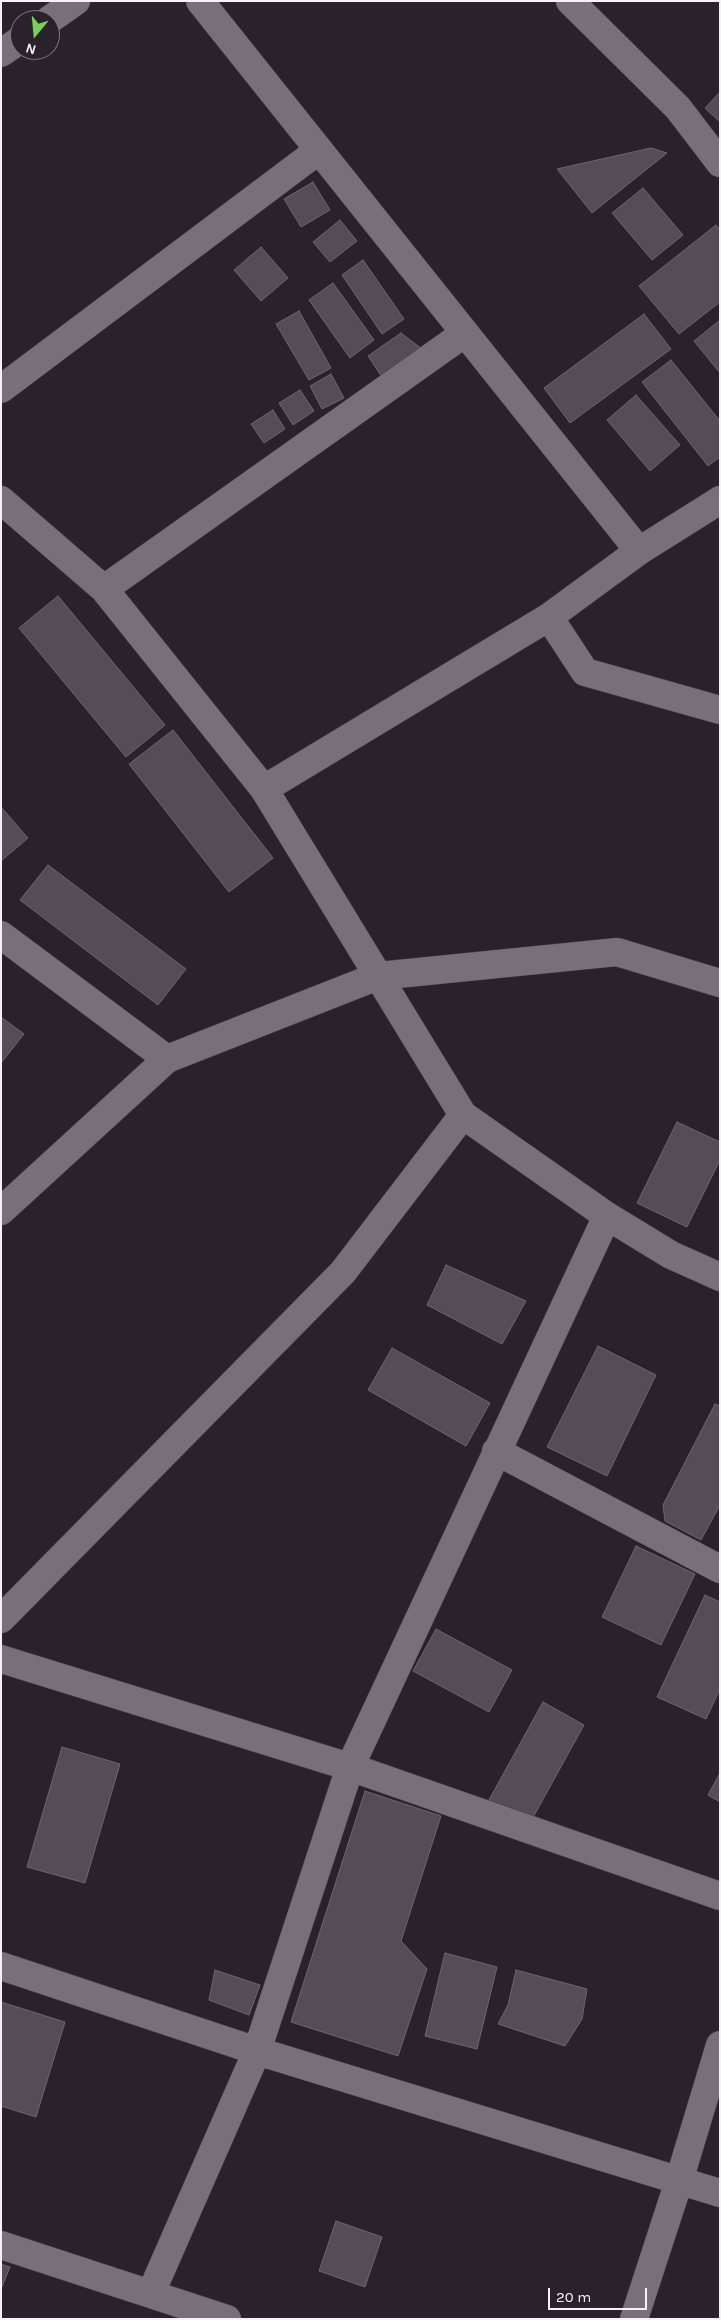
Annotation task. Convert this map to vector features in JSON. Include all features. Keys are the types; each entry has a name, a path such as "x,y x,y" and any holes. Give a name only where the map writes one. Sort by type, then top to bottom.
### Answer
{"street":[{"path":"60,12 76,1"},
{"path":"200,1 639,551"},
{"path":"570,1 678,108 720,163"},
{"path":"1,389 319,150"},
{"path":"104,589 465,333"},
{"path":"1,500 104,589 264,789 463,1115 608,1216 671,1255 720,1278"},
{"path":"264,789 548,617 639,551 720,500"},
{"path":"548,617 585,672 720,710"},
{"path":"1,934 167,1059"},
{"path":"1,1211 167,1059 378,976 617,952 720,983"},
{"path":"1,1619 343,1272 463,1115"},
{"path":"151,2293 257,2051 350,1767 496,1451 608,1216"},
{"path":"496,1451 720,1569"},
{"path":"1,1659 350,1767 720,1896"},
{"path":"1,1966 257,2051 720,2193"},
{"path":"634,2319 679,2181 720,2045"},
{"path":"1,2245 227,2319"}],"building":[{"path":"720,92 720,122 705,108"},
{"path":"651,148 667,153 592,213 557,169"},
{"path":"313,182 330,210 301,227 284,199"},
{"path":"643,188 683,235 652,260 612,213"},
{"path":"340,220 357,241 330,262 313,242"},
{"path":"716,225 720,230 720,302 679,334 639,286"},
{"path":"261,247 288,278 261,301 234,270"},
{"path":"363,260 404,319 382,334 342,275"},
{"path":"333,283 374,340 350,358 309,300"},
{"path":"299,311 331,368 309,380 276,324"},
{"path":"644,314 671,349 570,423 544,388"},
{"path":"720,320 720,373 694,341"},
{"path":"401,333 422,349 382,377 368,356"},
{"path":"671,360 720,421 720,457 708,466 642,382"},
{"path":"331,374 344,398 322,409 310,386"},
{"path":"300,390 314,411 293,425 279,403"},
{"path":"636,395 680,445 650,471 607,420"},
{"path":"273,410 285,429 264,443 251,424"},
{"path":"58,596 165,725 126,757 19,628"},
{"path":"173,730 273,858 229,892 129,764"},
{"path":"1,807 28,838 1,861"},
{"path":"48,865 186,969 158,1005 20,900"},
{"path":"1,1017 24,1034 1,1063"},
{"path":"677,1122 720,1142 720,1160 687,1227 637,1203"},
{"path":"446,1265 526,1301 502,1344 427,1305"},
{"path":"598,1346 656,1375 607,1476 547,1447"},
{"path":"392,1348 490,1403 466,1446 368,1390"},
{"path":"715,1404 720,1406 720,1505 701,1540 665,1521 663,1505"},
{"path":"636,1546 695,1574 661,1645 602,1617"},
{"path":"705,1595 720,1602 720,1689 706,1719 657,1697"},
{"path":"436,1629 512,1670 489,1712 413,1671"},
{"path":"543,1702 584,1725 525,1832 484,1809"},
{"path":"62,1747 120,1764 85,1883 27,1867"},
{"path":"720,1773 720,1802 708,1795"},
{"path":"365,1791 441,1816 401,1941 427,1969 398,2056 291,2022"},
{"path":"445,1953 497,1967 477,2049 425,2036"},
{"path":"215,1970 260,1985 249,2015 209,2000"},
{"path":"516,1970 587,1989 582,2019 565,2046 498,2024 508,2005"},
{"path":"1,2002 65,2022 36,2117 1,2106"},
{"path":"336,2221 382,2237 365,2287 319,2271"},
{"path":"1,2264 10,2267 1,2289"}]}
